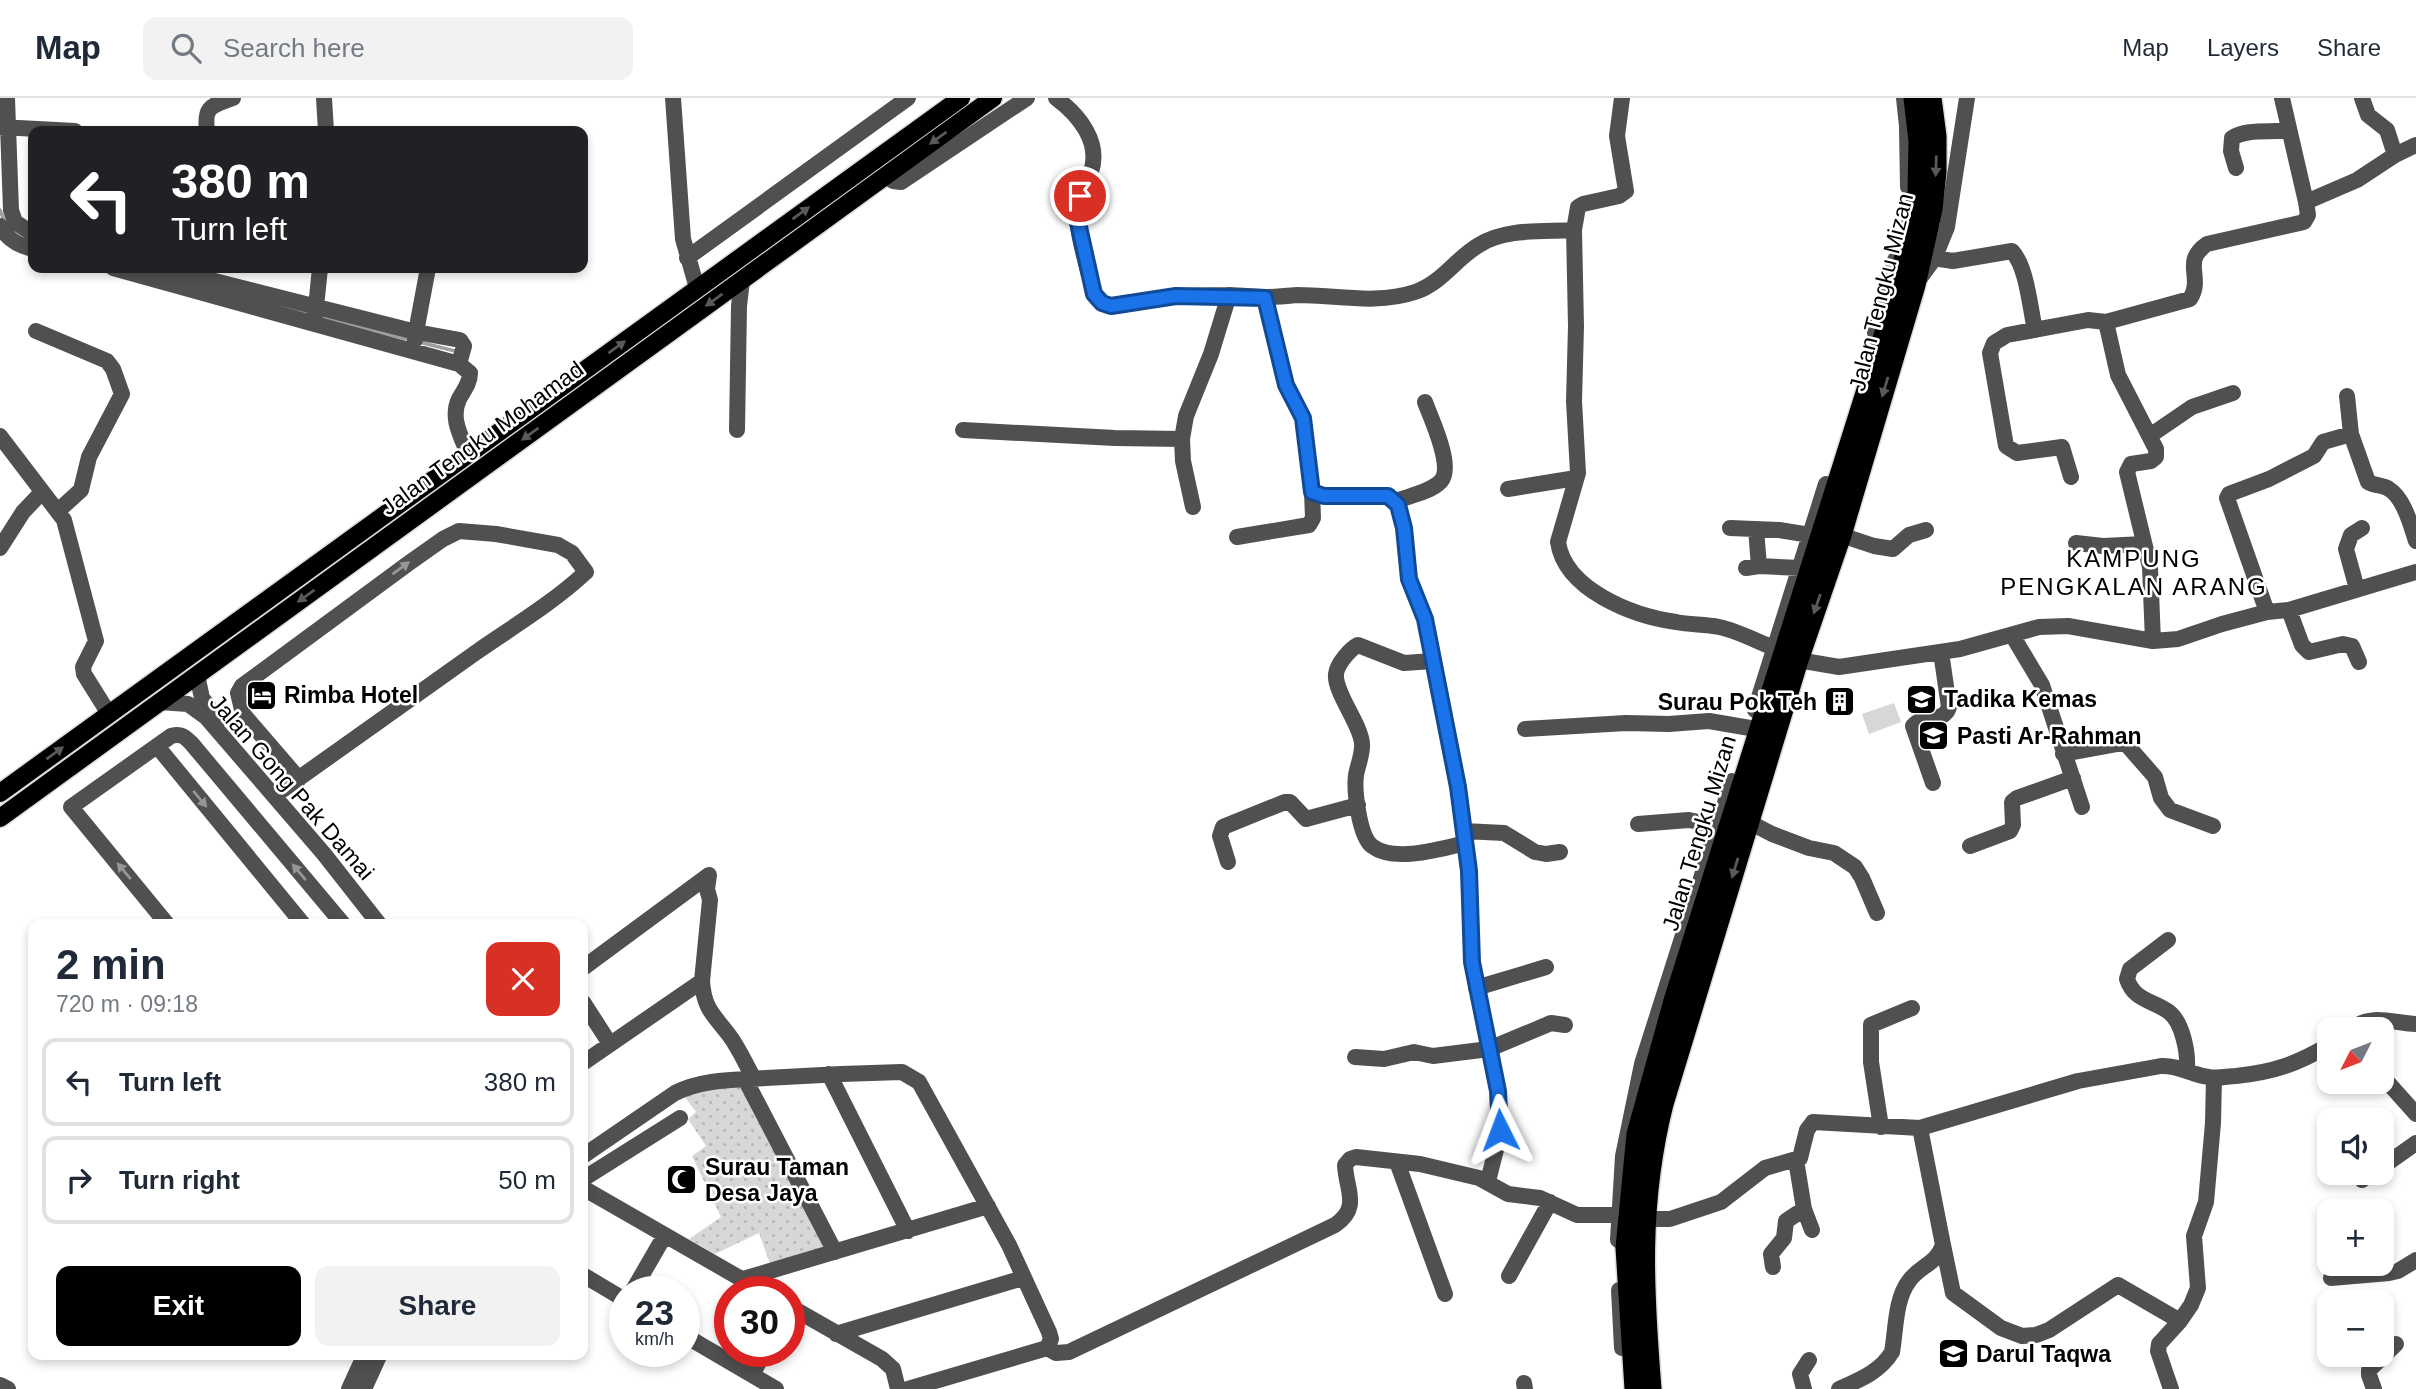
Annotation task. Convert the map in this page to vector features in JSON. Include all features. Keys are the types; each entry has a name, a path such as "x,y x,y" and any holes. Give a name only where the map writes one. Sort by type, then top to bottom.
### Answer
{"highway":[{"name":"Jalan Tengku Mizan","path":"1635,1389 1626,1248 1637,1134 1674,1002 1897,295 1918,193 1919,141 1914,98"},
{"name":"Jalan Tengku Mizan","path":"1651,1389 1645,1282 1630,1216 1798,660 1841,535 1915,285 1928,258 1936,172 1936,136 1931,98"}],"main road":[{"name":"Jalan Tengku Mohamad","path":"0,793 961,98"},
{"name":"Jalan Tengku Mohamad","path":"0,818 993,98"},
{"path":"314,566 334,563 348,553 356,560"}],"street":[{"path":"7,98 4,127 11,210 15,222 28,231"},
{"path":"206,126 207,110 233,98"},
{"path":"324,98 326,126"},
{"path":"673,98 683,239 697,288"},
{"path":"687,258 908,98"},
{"path":"887,174 893,181 901,182 1027,98"},
{"path":"1056,98 1070,108 1085,126 1092,146 1091,172 1080,196 1077,218 1094,294 1102,303 1111,306 1176,296 1229,295 1265,298 1297,295 1364,299 1413,293 1436,283 1479,244 1501,235 1574,230"},
{"path":"1622,98 1617,136 1626,191 1619,196 1578,207 1574,230 1574,401 1578,463 1559,542 1564,562 1588,589 1612,603 1664,620 1726,629 1774,648"},
{"path":"1625,1389 1620,1317 1630,1216 1623,1156 1642,1064 1873,340 1903,226 1908,182 1904,98"},
{"path":"1967,98 1947,227 1928,258 1953,261 2012,251 2017,256 2023,275 2035,330"},
{"path":"2071,477 2062,447 2017,453 2006,446 1990,353 1994,343 1999,338 2088,320 2106,322 2190,299 2196,290 2193,259 2197,251 2207,244 2304,222 2308,215 2282,98"},
{"path":"2362,98 2368,115 2387,130 2395,155"},
{"path":"4,127 28,128"},
{"path":"2236,169 2231,151 2232,138 2236,135 2289,130"},
{"path":"2305,202 2357,180 2395,155 2416,145"},
{"path":"0,226 9,239 28,248"},
{"path":"136,273 255,299 415,341 461,358 470,373 470,380 456,409 455,421 468,454"},
{"path":"178,273 255,299"},
{"path":"316,315 320,273"},
{"path":"415,341 427,273"},
{"path":"737,430 739,306 742,280"},
{"path":"1193,507 1184,471 1182,439 1189,406 1211,354 1229,295"},
{"path":"1237,537 1309,525 1313,518 1303,418 1286,385 1265,298"},
{"path":"2106,322 2118,375 2156,449 2156,457 2151,461 2131,464 2127,472 2150,567 2153,641"},
{"path":"36,331 107,361 113,369 122,394 89,457 81,490 58,511"},
{"path":"415,341 460,340 464,346 461,358"},
{"path":"2151,435 2192,407 2233,393"},
{"path":"2347,396 2351,434 2368,482 2386,487 2395,493 2416,541"},
{"path":"1396,501 1431,487 1441,481 1445,474 1445,460 1425,402"},
{"path":"964,430 1101,438 1182,439"},
{"path":"2267,612 2227,498 2229,494 2269,479 2314,456 2323,442 2351,434"},
{"path":"0,436 58,511 69,532 96,640 95,648 83,667 84,674 109,714"},
{"path":"1508,489 1576,478"},
{"path":"0,548 18,518 42,492"},
{"path":"1312,492 1324,496 1388,496 1396,501 1404,528 1409,579 1425,619 1458,787 1469,871 1472,962 1498,1091 1500,1130 1488,1181"},
{"path":"1730,528 1779,530 1810,536"},
{"path":"2357,589 2346,549 2350,535 2362,528"},
{"path":"1756,529 1753,567 1800,568"},
{"path":"278,794 299,779 586,572 572,553 558,545 466,530 443,539 242,686 238,693 243,714 299,779"},
{"path":"1841,535 1893,549 1909,535 1926,530"},
{"path":"2076,543 2103,546 2144,544"},
{"path":"1798,660 1839,667 1941,652 2039,627 2068,626 2153,641 2178,639 2222,624 2267,612 2289,610 2416,572"},
{"path":"2289,610 2302,645 2309,652 2343,645 2351,646 2359,662"},
{"path":"2012,635 2042,685 2082,807"},
{"path":"1433,661 1404,663 1364,645 1358,645 1352,648 1339,667 1337,680 1361,734 1363,745 1355,778 1360,825 1365,839 1374,848 1405,855 1465,837 1504,833 1535,852 1560,852"},
{"path":"1933,783 1913,726 1919,720 1943,717 1947,713 1949,707 1941,652"},
{"name":"Jalan Gong Pak Damai","path":"197,676 204,702 367,901 385,919"},
{"name":"Jalan Gong Pak Damai","path":"159,702 188,704 206,717 278,794"},
{"path":"1525,729 1709,721 1750,728"},
{"path":"163,919 71,807 156,746 178,734 185,737 338,919"},
{"path":"2063,754 2123,743 2155,777 2161,798 2170,810 2213,826"},
{"path":"156,746 299,919"},
{"path":"1970,846 2010,831 2013,825 2012,802 2017,798 2073,778"},
{"path":"1228,862 1220,836 1223,827 1290,802 1306,819 1358,805"},
{"path":"1638,824 1689,820 1718,826"},
{"path":"1749,822 1810,848 1834,853 1855,867 1877,913"},
{"path":"588,964 709,875 707,889 710,900 702,981 708,1009 729,1035 835,1252"},
{"path":"346,919 367,901"},
{"name":"Jalan Gong Pak Damai","path":"367,901 376,919"},
{"path":"2168,940 2130,969 2127,979 2136,995 2166,1010 2176,1019 2187,1051 2187,1069"},
{"path":"1476,988 1546,967"},
{"path":"588,1059 702,981"},
{"path":"1881,1126 1871,1068 1871,1025 1912,1008"},
{"path":"588,1010 610,1044"},
{"path":"2394,1021 2416,1024"},
{"path":"1355,1057 1384,1059 1415,1052 1433,1056 1489,1049 1551,1023 1564,1025"},
{"path":"908,1389 1047,1348 1056,1353 1069,1352 1335,1226 1344,1218 1352,1198 1345,1170 1347,1161 1356,1157 1420,1164 1488,1181 1508,1194 1540,1198 1577,1215 1670,1219 1721,1202 1765,1168 1796,1160 1803,1154 1807,1130 1813,1122 1920,1128 2078,1082 2161,1066 2187,1069 2214,1078 2275,1071 2317,1052"},
{"path":"588,1153 688,1086 750,1079 902,1072 919,1082 988,1206 1049,1332 1051,1339 1047,1348"},
{"path":"830,1074 908,1231"},
{"path":"2171,1389 2158,1351 2159,1344 2191,1306 2198,1288 2194,1237 2206,1202 2214,1078"},
{"path":"2394,1089 2416,1114"},
{"path":"588,1176 680,1118"},
{"path":"1920,1128 1953,1293 2001,1328 2022,1336 2049,1330 2118,1285 2180,1321"},
{"path":"2394,1159 2416,1143"},
{"path":"1796,1160 1804,1209 1812,1230"},
{"path":"1397,1163 1445,1294"},
{"path":"588,1191 738,1276"},
{"path":"1509,1276 1549,1202"},
{"path":"753,1276 988,1206"},
{"path":"1773,1267 1771,1254 1784,1238 1787,1221 1804,1209"},
{"path":"641,1276 665,1235"},
{"path":"1839,1389 1868,1376 1887,1361 1892,1352 1905,1286 1919,1270 1935,1260 1943,1245"},
{"path":"2330,1278 2389,1273 2398,1271 2416,1260"},
{"path":"588,1278 609,1290"},
{"path":"836,1334 1024,1278"},
{"path":"805,1316 882,1359 893,1369 898,1389"},
{"path":"700,1344 776,1389"},
{"path":"2374,1389 2370,1370 2396,1344"},
{"path":"349,1389 362,1360"},
{"path":"364,1389 377,1360"},
{"path":"1804,1389 1800,1374 1809,1360"},
{"path":"752,1375 756,1367"},
{"path":"0,1385 8,1389"}],"shaded area":[{"path":"1894,703 1901,722 1869,734 1862,714"},
{"path":"744,1086 828,1248 770,1264 759,1233 715,1254 689,1239 721,1217 692,1156 706,1146 688,1119 696,1112 684,1096 689,1091"}],"waterway":[{"path":"0,210 5,223"},
{"path":"270,303 310,314"},
{"path":"320,317 411,340"},
{"path":"419,342 459,352"}],"place":[{"name":"Rimba Hotel","path":"261,695"},
{"name":"Tadika Kemas","path":"1921,699"},
{"name":"Surau Pok Teh","path":"1840,702"},
{"name":"Pasti Ar-Rahman","path":"1934,736"},
{"name":"Surau Taman Desa Jaya","path":"682,1180"},
{"name":"Darul Taqwa","path":"1953,1354"}],"district":[{"name":"KAMPUNG PENGKALAN ARANG","path":"2134,573"}],"route":[{"path":"1080,196 1077,218 1094,294 1102,303 1111,306 1176,296 1229,295 1265,298 1286,385 1305,426 1312,492 1324,496 1388,496 1398,505 1404,528 1409,579 1425,619 1458,787 1469,871 1472,962 1498,1091 1500,1130"}]}
